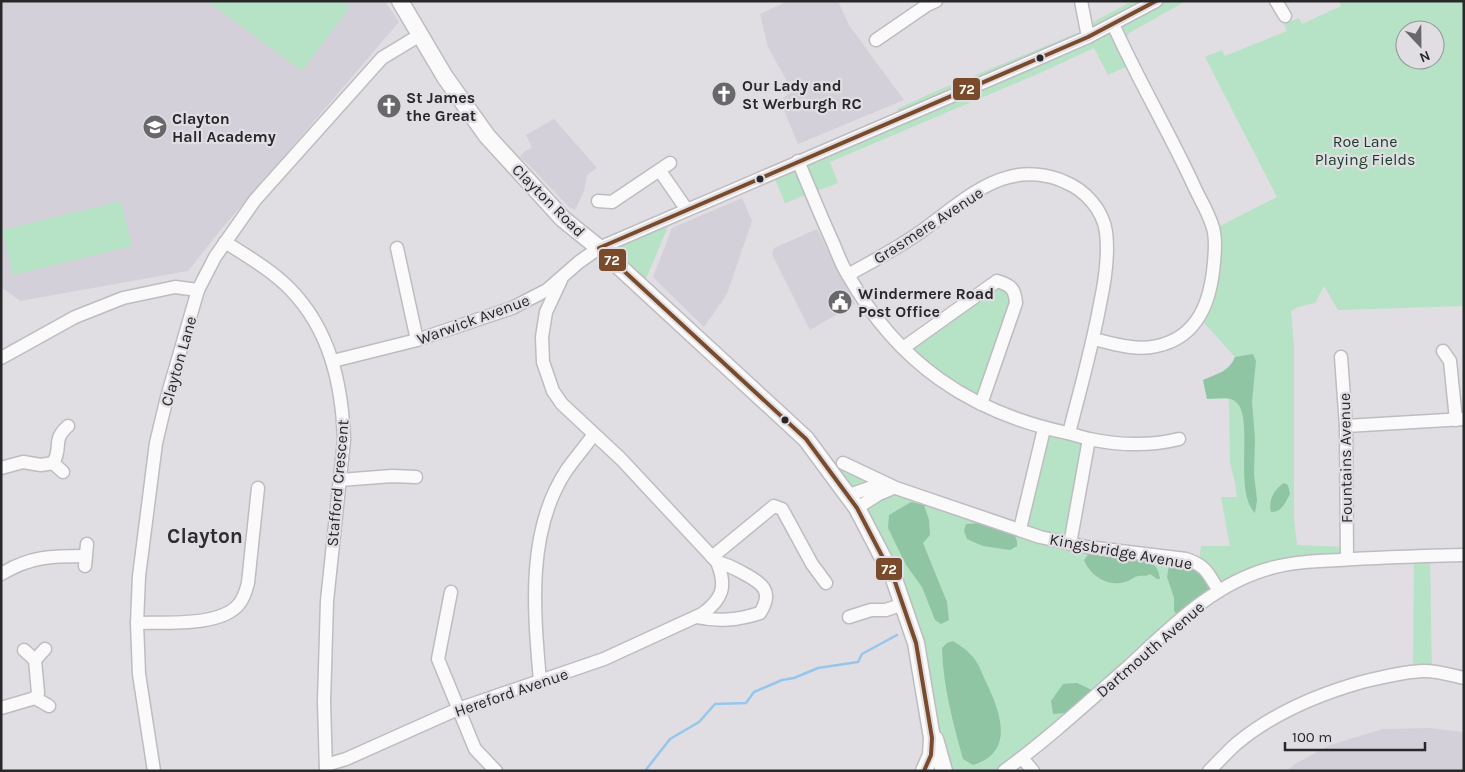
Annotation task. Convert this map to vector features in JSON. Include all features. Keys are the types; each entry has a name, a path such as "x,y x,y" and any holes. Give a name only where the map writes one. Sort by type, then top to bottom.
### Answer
{"main road":[{"name":"Clayton Road","path":"400,1 445,78 487,136 563,219 599,248 806,439 853,501 884,558 903,604 916,643 931,728 944,771"},
{"name":"Clayton Road","path":"924,771 931,755 931,728"}],"street":[{"path":"1081,1 1088,37"},
{"name":"Warwick Avenue","path":"333,361 417,340 474,322 531,299 547,290 579,262 599,248 1088,37 1156,1"},
{"path":"1276,1 1285,16"},
{"path":"876,40 930,3"},
{"path":"1094,339 1139,348 1158,346 1176,339 1194,325 1202,313 1213,282 1215,256 1214,229 1177,149 1113,24"},
{"name":"Clayton Lane","path":"154,771 139,674 138,576 156,443 167,396 198,290 225,242 255,200 382,58 420,35"},
{"path":"798,161 848,275 880,323 918,364 936,378 981,404 1044,429 1069,433 1089,439 1120,443 1150,443 1179,439"},
{"path":"598,201 612,202 665,167 687,210"},
{"name":"Grasmere Avenue","path":"848,275 909,240 982,188 1009,177 1027,174 1054,177 1077,187 1089,198 1098,211 1106,231 1107,266 1094,339 1069,433"},
{"name":"Stafford Crescent","path":"225,242 271,273 290,289 320,329 333,361 339,386 344,440 331,555 325,644 326,768"},
{"path":"396,248 417,340"},
{"name":"Hereford Avenue","path":"326,768 458,709 604,660 696,617 714,606 720,596 723,585 721,573 714,560 621,459 562,404 548,378 543,362 542,337 546,312 562,278"},
{"path":"903,348 997,282 1009,284 1015,292 1016,304 981,404"},
{"path":"1,358 75,316 122,298 175,287 198,290"},
{"path":"531,299 546,312"},
{"path":"1346,426 1460,419 1450,361 1443,351"},
{"name":"Fountains Avenue","path":"1341,357 1346,426 1347,559"},
{"path":"53,463 57,456 55,432 60,433 68,426"},
{"path":"1020,529 1044,429"},
{"path":"540,681 535,631 535,592 538,554 543,527 550,504 566,472 594,434"},
{"path":"1070,544 1089,439"},
{"path":"1,468 23,462 41,465 53,463"},
{"path":"53,463 63,472"},
{"name":"Kingsbridge Avenue","path":"843,463 896,488 1040,537 1070,544 1186,559 1204,566 1219,591"},
{"path":"340,480 392,476 416,477"},
{"name":"Kingsbridge Avenue","path":"853,501 874,486 896,488"},
{"path":"137,624 214,619 238,606 248,583 258,488"},
{"path":"714,560 774,506 782,509 812,564 826,583"},
{"name":"Dartmouth Avenue","path":"1004,771 1088,703 1189,611 1219,591 1271,568 1311,561 1464,555"},
{"path":"1,574 15,566 38,558 86,556"},
{"name":"Hereford Avenue","path":"696,617 712,621 742,618 760,613 765,604 767,596 763,585 730,565 714,560"},
{"path":"451,592 438,659 475,750 496,771"},
{"path":"849,618 871,610 886,610 903,604"},
{"path":"34,660 44,648"},
{"path":"1,708 35,698 38,693 34,660 24,650"},
{"path":"1209,771 1236,745 1262,725 1293,707 1333,690 1384,677 1423,671 1464,678"},
{"path":"35,698 49,706"},
{"path":"1022,758 1032,771"}],"shaded area":[{"name":"Clayton Hall Academy","path":"1,1 385,1 399,22 219,232 188,271 20,301 1,287"},
{"path":"788,1 838,1 849,25 904,100 798,144 780,101 792,91 768,47 760,14"},
{"path":"554,119 597,168 587,175 584,191 575,210 569,207 520,157 525,151 532,148 526,135"},
{"path":"742,198 752,221 727,294 704,327 653,277 672,228"},
{"path":"817,229 855,304 810,330 772,254 774,248"},
{"path":"1428,728 1464,732 1464,771 1286,771 1330,745 1383,729"}],"green space":[{"path":"207,1 342,1 350,7 302,71"},
{"path":"1132,1 1186,1 1129,33 1122,44 1132,64 1108,75 1094,48 1040,73 830,162 838,183 785,203 775,179 902,117 897,109 1087,29 1095,21"},
{"name":"Roe Lane Playing Fields","path":"1339,1 1464,1 1464,306 1338,310 1324,286 1315,303 1298,307 1291,311 1294,346 1294,519 1297,545 1347,547 1347,559 1311,561 1219,591 1004,771 944,771 894,579 832,472 843,463 1020,529 1044,429 1089,439 1070,544 1199,562 1201,546 1230,546 1221,497 1237,497 1230,463 1229,399 1207,399 1203,380 1226,369 1235,357 1199,317 1207,301 1214,229 1277,197 1205,57 1222,50 1225,56 1287,31 1284,24 1299,18 1302,24 1341,6"},
{"path":"121,201 132,246 13,275 2,230"},
{"path":"672,217 642,288 599,248"},
{"path":"997,281 1015,292 981,404 903,348"},
{"path":"1253,354 1256,361 1252,402 1255,438 1254,474 1257,500 1255,513 1249,503 1245,489 1244,424 1242,412 1237,403 1231,399 1207,399 1203,380 1226,369 1235,357"},
{"path":"1284,483 1288,485 1290,494 1281,509 1271,512 1270,504 1273,496"},
{"path":"911,502 924,505 929,520 930,535 923,543 947,602 949,620 941,624 935,620 922,587 906,565 888,528 889,515"},
{"path":"982,523 1014,533 1017,546 1010,550 983,546 967,539 964,531 966,524"},
{"path":"1091,551 1133,554 1143,557 1157,569 1160,579 1150,574 1137,576 1119,583 1100,579 1091,571 1084,560"},
{"path":"1414,556 1430,558 1432,670 1413,672"},
{"path":"1181,562 1201,571 1211,591 1178,616 1174,611 1174,598 1167,577 1169,565"},
{"path":"953,641 967,651 980,668 996,705 1001,730 1000,741 995,751 986,759 973,765 963,759 946,690 942,648 947,643"},
{"path":"1077,683 1092,690 1065,713 1053,714 1051,701 1063,684"}],"waterway":[{"path":"645,771 670,739 699,722 715,704 746,703 754,692 782,680 794,678 818,668 858,662 862,654 897,635"}],"transit line":[{"name":"72","path":"924,771 931,755 932,738 916,643 894,579 857,508 806,439 599,248 1088,37 1156,1"}],"place":[{"name":"Our Lady and St Werburgh RC","path":"724,94"},
{"name":"St James the Great","path":"389,106"},
{"name":"Clayton Hall Academy","path":"155,127"},
{"name":"Windermere Road Post Office","path":"840,302"}],"district":[{"name":"Clayton","path":"205,536"}]}
